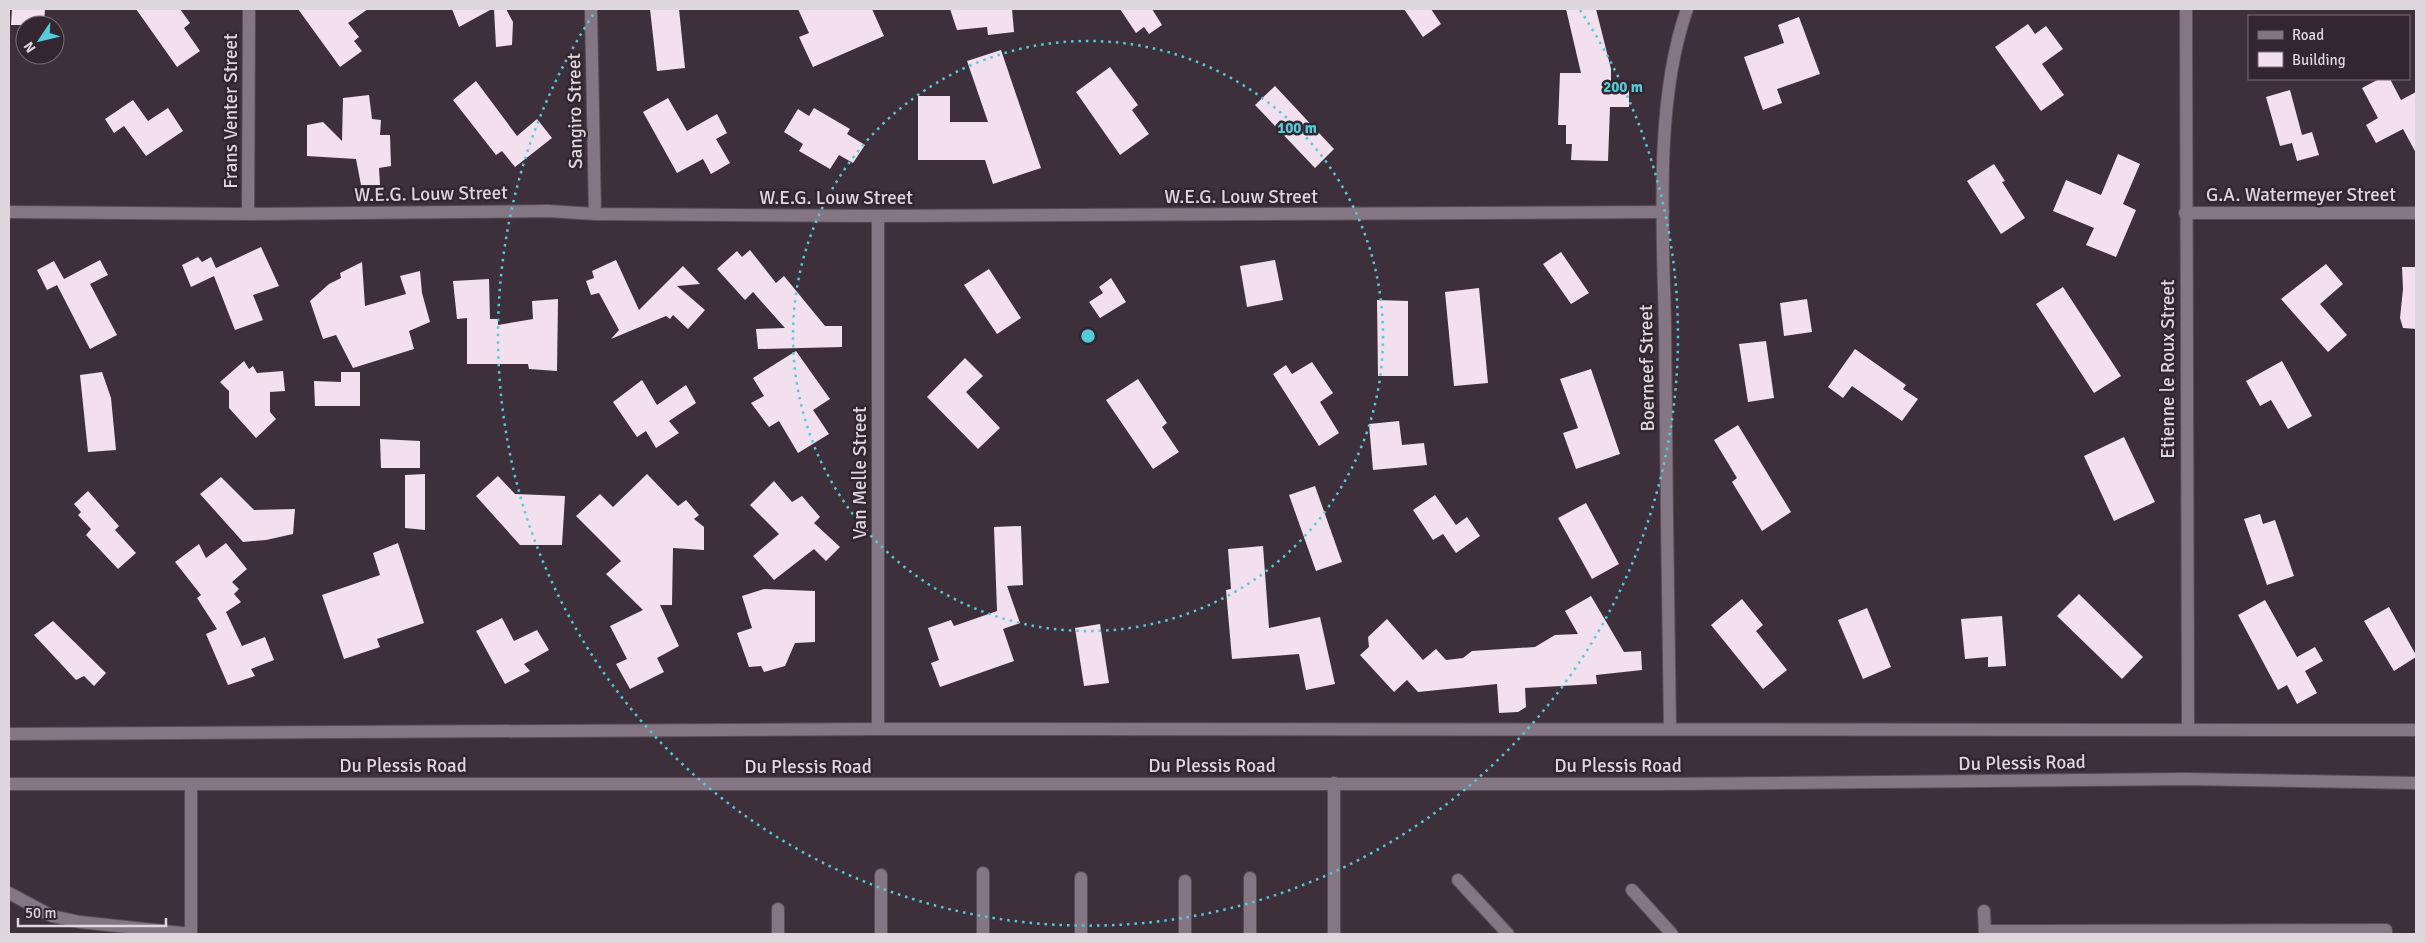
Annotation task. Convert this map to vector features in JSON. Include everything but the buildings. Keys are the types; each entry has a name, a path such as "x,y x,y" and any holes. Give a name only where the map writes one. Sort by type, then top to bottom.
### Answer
{"street":[{"name":"Frans Venter Street","path":"248,214 249,9"},
{"name":"Sangiro Street","path":"591,9 595,214"},
{"name":"Boerneef Street","path":"1670,729 1663,212 1666,104 1681,26 1687,9"},
{"name":"Etienne le Roux Street","path":"2186,9 2185,213 2188,728"},
{"name":"W.E.G. Louw Street","path":"9,212 248,214 548,211 595,214 878,216 1663,212"},
{"name":"G.A. Watermeyer Street","path":"2185,213 2416,213"},
{"name":"Van Melle Street","path":"878,216 878,729"},
{"name":"Du Plessis Road","path":"9,734 878,729 1452,731 2188,728 2416,730"},
{"name":"Du Plessis Road","path":"9,784 1664,784 2185,779 2416,783"},
{"path":"1334,783 1334,934"},
{"path":"9,893 52,916 71,920 191,934 190,784"},
{"path":"983,873 983,934"},
{"path":"881,876 881,934"},
{"path":"1081,878 1082,934"},
{"path":"1250,878 1250,934"},
{"path":"1458,880 1508,934"},
{"path":"1185,934 1186,881"},
{"path":"1632,890 1672,934"},
{"path":"778,909 778,934"},
{"path":"1984,910 1985,933 2386,930 2386,934"}]}
